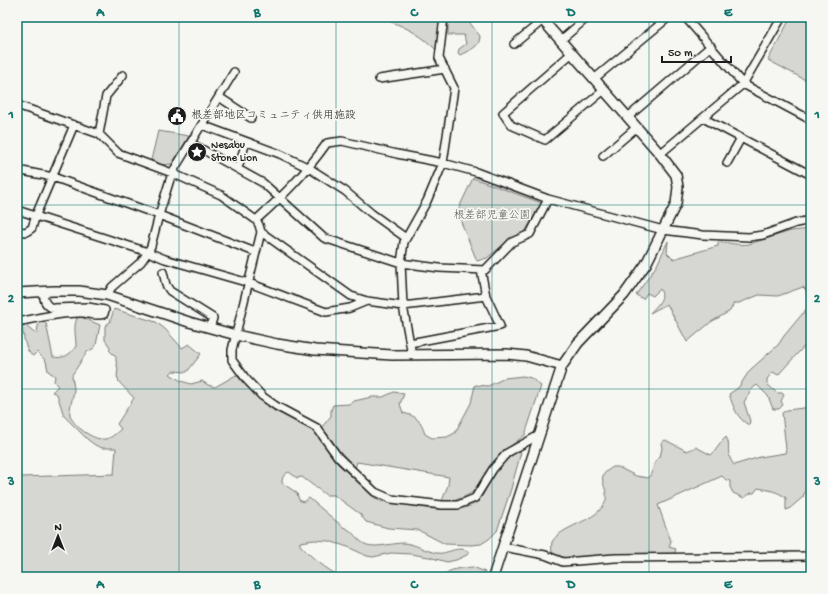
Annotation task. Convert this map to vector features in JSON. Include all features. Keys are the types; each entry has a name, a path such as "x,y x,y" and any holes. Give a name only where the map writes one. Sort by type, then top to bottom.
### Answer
{"street":[{"path":"412,355 403,306 401,262 404,242 427,201 443,163 454,88 439,58 444,17"},
{"path":"561,40 588,17"},
{"path":"594,79 669,17"},
{"path":"685,17 743,84 811,120"},
{"path":"660,154 743,84 782,17"},
{"path":"493,577 562,366 578,343 624,295 646,264 676,204 678,187 676,175 660,154 542,19 514,44"},
{"path":"628,117 711,46"},
{"path":"572,53 503,113 511,125 545,140 604,90"},
{"path":"378,80 445,69"},
{"path":"107,295 112,287 141,262 148,252 172,173 234,72"},
{"path":"99,134 106,96 123,75"},
{"path":"219,97 251,118"},
{"path":"17,105 99,134 118,153 172,173 221,195 256,220 261,232 232,350 232,360 246,379 262,396 276,406 317,428 338,457 376,492 391,499 442,505 458,505 475,498 493,469 507,453 539,435"},
{"path":"703,118 811,175"},
{"path":"17,231 26,232 32,228 36,215 74,125"},
{"path":"202,125 280,154 309,168 345,191 371,213 406,238"},
{"path":"603,156 637,127"},
{"path":"727,163 741,138"},
{"path":"256,220 309,168 327,143 342,140 476,172 548,199 663,230 703,235 749,237 763,235 796,223 811,220"},
{"path":"238,168 246,142"},
{"path":"191,143 263,183 324,238 401,262 439,268 485,270 512,242 530,234 548,199"},
{"path":"17,170 52,177 159,215 255,252"},
{"path":"17,210 148,252 164,259 249,283 326,312 350,308 367,301"},
{"path":"261,232 352,296 367,301 403,306 486,296"},
{"path":"410,343 500,326 486,296 480,270"},
{"path":"163,272 166,285 170,291 213,318 210,328"},
{"path":"17,322 65,314 83,313 101,316 104,314 105,310 88,307 52,308 47,306 44,301 43,291"},
{"path":"17,293 79,291 107,295 236,335 315,350 392,355 507,354 526,356 562,366"},
{"path":"503,548 545,555 563,562 615,558 811,556"}],"green space":[{"path":"390,17 440,17 437,51 415,33 389,21"},
{"path":"448,17 459,20 466,18 480,36 480,40 476,46 460,55 458,53 459,49 466,44 464,35 448,35"},
{"path":"791,17 803,17 811,21 811,83 768,60"},
{"path":"158,131 189,136 172,164 161,165 151,160"},
{"name":"根差部児童公園","path":"473,178 541,204 525,232 508,241 487,258 477,261 457,212"},
{"path":"811,229 811,341 808,342 778,375 773,372 767,379 767,384 777,393 782,393 784,395 781,401 783,405 779,409 773,409 768,396 757,385 752,389 744,402 750,421 749,425 738,416 729,394 738,388 750,370 778,345 808,307 806,290 803,287 778,296 759,295 739,303 734,303 730,311 711,322 687,342 667,304 650,313 661,299 662,293 660,289 653,296 647,293 643,299 636,295 657,265 668,241 667,253 673,259 718,246 718,242 741,245 749,244 791,231"},
{"path":"114,309 156,322 165,329 182,348 189,344 201,354 187,372 173,371 170,374 181,381 191,384 202,381 215,387 236,375 266,405 315,431 338,464 375,498 383,502 385,500 433,509 459,509 470,506 478,501 485,491 493,473 465,497 442,501 448,485 449,477 357,462 355,468 322,427 331,416 333,405 349,404 354,401 372,397 383,397 394,392 404,394 400,404 403,413 415,417 425,434 432,438 447,437 455,433 471,403 475,385 488,386 505,378 523,376 531,378 541,386 525,435 508,448 505,461 518,451 521,452 497,531 481,544 445,544 418,530 388,528 366,522 360,514 334,495 326,495 302,477 297,478 289,472 282,479 282,483 297,493 299,500 304,502 309,498 343,527 347,528 360,541 367,545 376,546 404,543 437,553 445,553 457,549 469,552 467,555 456,560 447,562 411,554 391,553 373,557 329,541 314,540 300,542 300,545 319,563 341,577 17,577 17,484 20,483 21,477 114,474 116,448 102,448 95,445 64,416 57,394 52,392 58,386 54,382 55,376 48,371 46,361 37,352 33,356 28,350 22,326 25,325 33,332 37,333 38,326 41,321 46,323 53,357 60,357 66,356 76,346 75,328 77,318 81,317 100,325 96,345 87,352 72,375 74,390 70,415 75,424 84,432 95,438 105,439 121,429 117,424 134,398 119,382 117,376 118,369 116,357 109,350 110,347 105,340 105,326 110,322"},
{"path":"811,407 811,488 807,487 803,497 789,509 786,510 786,498 773,491 758,488 754,493 751,493 744,498 733,493 730,487 730,481 726,480 722,476 658,505 671,541 669,547 676,549 674,555 566,558 552,554 552,542 555,538 565,530 594,515 601,508 606,497 603,482 604,474 613,467 618,467 636,476 648,478 657,459 660,457 662,448 661,443 665,440 687,451 696,447 711,455 726,437 728,440 729,456 734,465 760,457 785,453 786,449 782,413 787,410"},
{"path":"473,567 485,572 483,577 442,577 452,570"}],"place":[{"name":"根差部地区コミュニティ供用施設","path":"177,116"},
{"name":"Nesabu Stone Lion","path":"197,152"}]}
